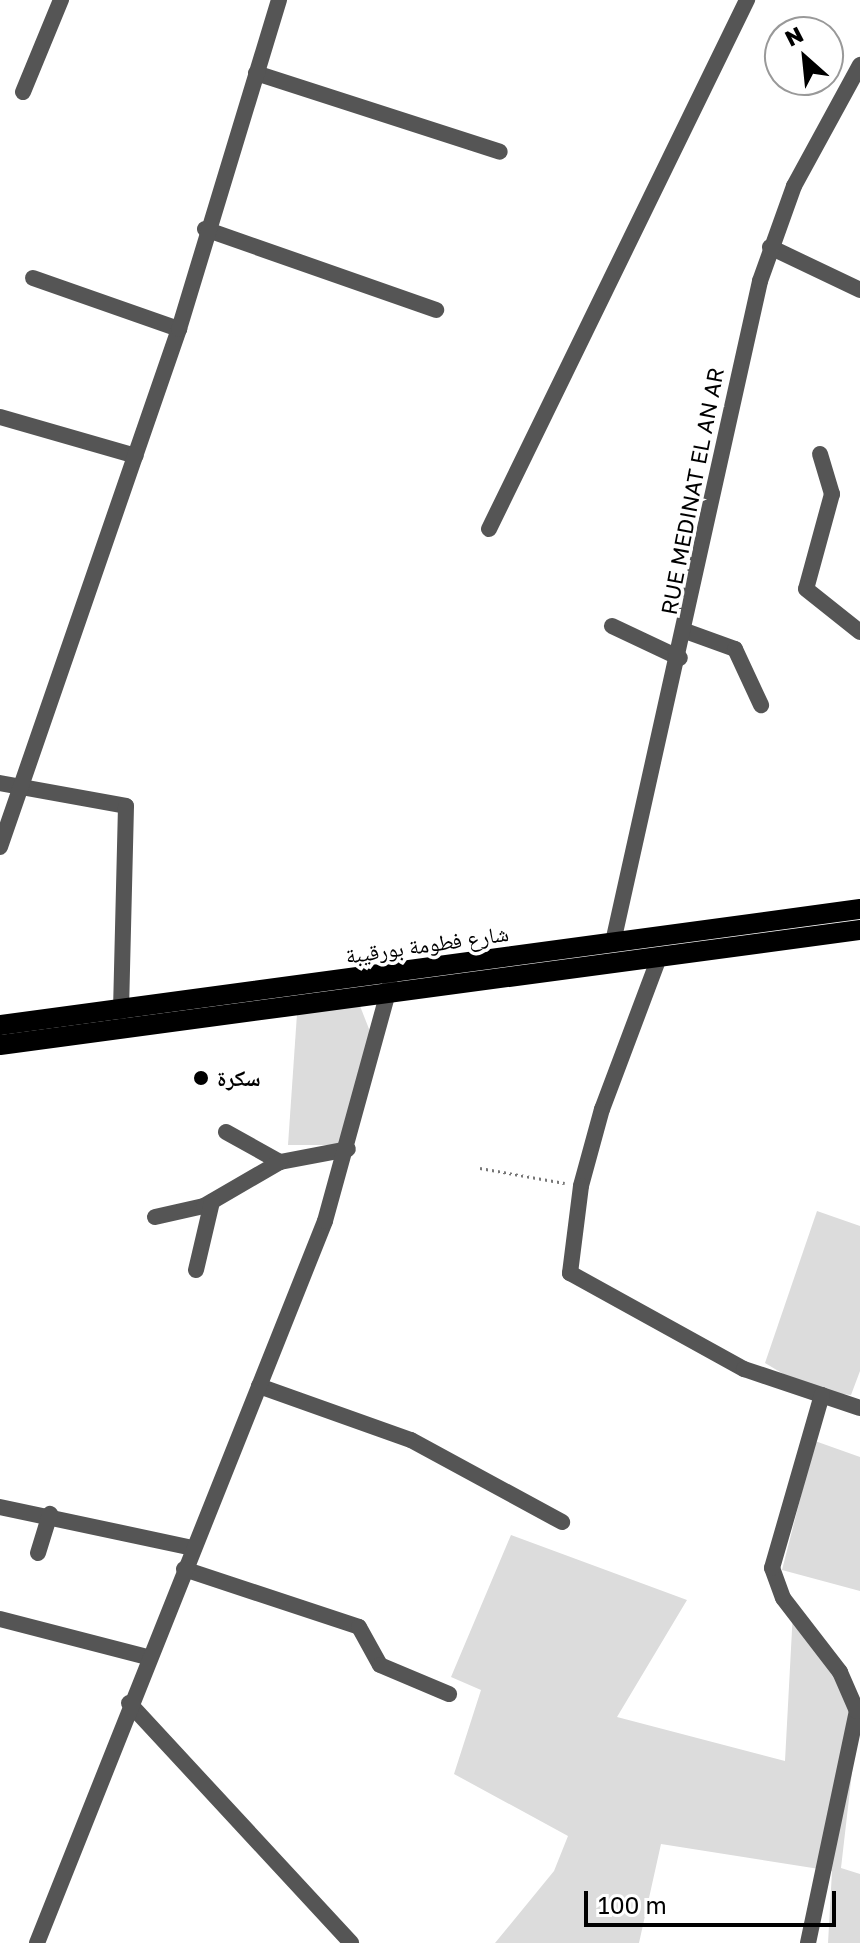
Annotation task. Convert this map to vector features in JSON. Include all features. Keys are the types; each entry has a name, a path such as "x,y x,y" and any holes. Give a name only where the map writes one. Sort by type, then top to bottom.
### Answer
{"main road":[{"name":"شارع فطومة بورقيبة","path":"0,1045 390,984 613,942 860,909"},
{"name":"شارع فطومة بورقيبة","path":"0,1025 660,955 860,930"}],"street":[{"path":"23,92 61,0"},
{"path":"0,847 8,785 136,456 179,329 205,229 279,0"},
{"path":"489,529 747,0"},
{"name":"RUE MEDINAT EL AN AR","path":"613,942 688,632 740,355 770,247 860,65"},
{"path":"256,73 500,152"},
{"path":"205,229 436,310"},
{"path":"770,247 860,290"},
{"path":"33,278 179,329"},
{"path":"0,417 136,456"},
{"path":"820,454 832,494 806,589 860,632"},
{"path":"612,626 680,658"},
{"path":"688,632 740,655 761,705"},
{"path":"8,785 126,806 121,1011"},
{"path":"660,955 618,1057 581,1186 573,1278 744,1369 860,1408"},
{"path":"37,1943 147,1657 259,1386 348,1149 390,984"},
{"path":"226,1132 280,1162"},
{"path":"155,1217 212,1202 280,1162 348,1149"},
{"path":"196,1270 212,1202"},
{"path":"259,1386 411,1440 562,1522"},
{"path":"808,1943 857,1711 840,1672 783,1598 772,1568 822,1395"},
{"path":"0,1507 50,1514 193,1548"},
{"path":"38,1553 50,1514"},
{"path":"184,1569 359,1627 380,1665 449,1694"},
{"path":"0,1619 147,1657"},
{"path":"129,1703 351,1943"}],"path":[{"path":"480,1168 581,1186"}],"shaded area":[{"path":"360,1006 371,1034 339,1145 288,1145 297,1014"},
{"path":"817,1211 860,1226 860,1371 851,1395 812,1391 765,1363"},
{"path":"815,1441 860,1457 860,1591 782,1570"},
{"path":"511,1535 687,1600 617,1717 785,1761 793,1611 860,1703 841,1868 860,1874 860,1943 828,1943 832,1871 661,1844 639,1943 495,1943 554,1871 568,1836 454,1774 481,1690 451,1677"}],"place":[{"name":"سكرة","path":"201,1078"}]}
